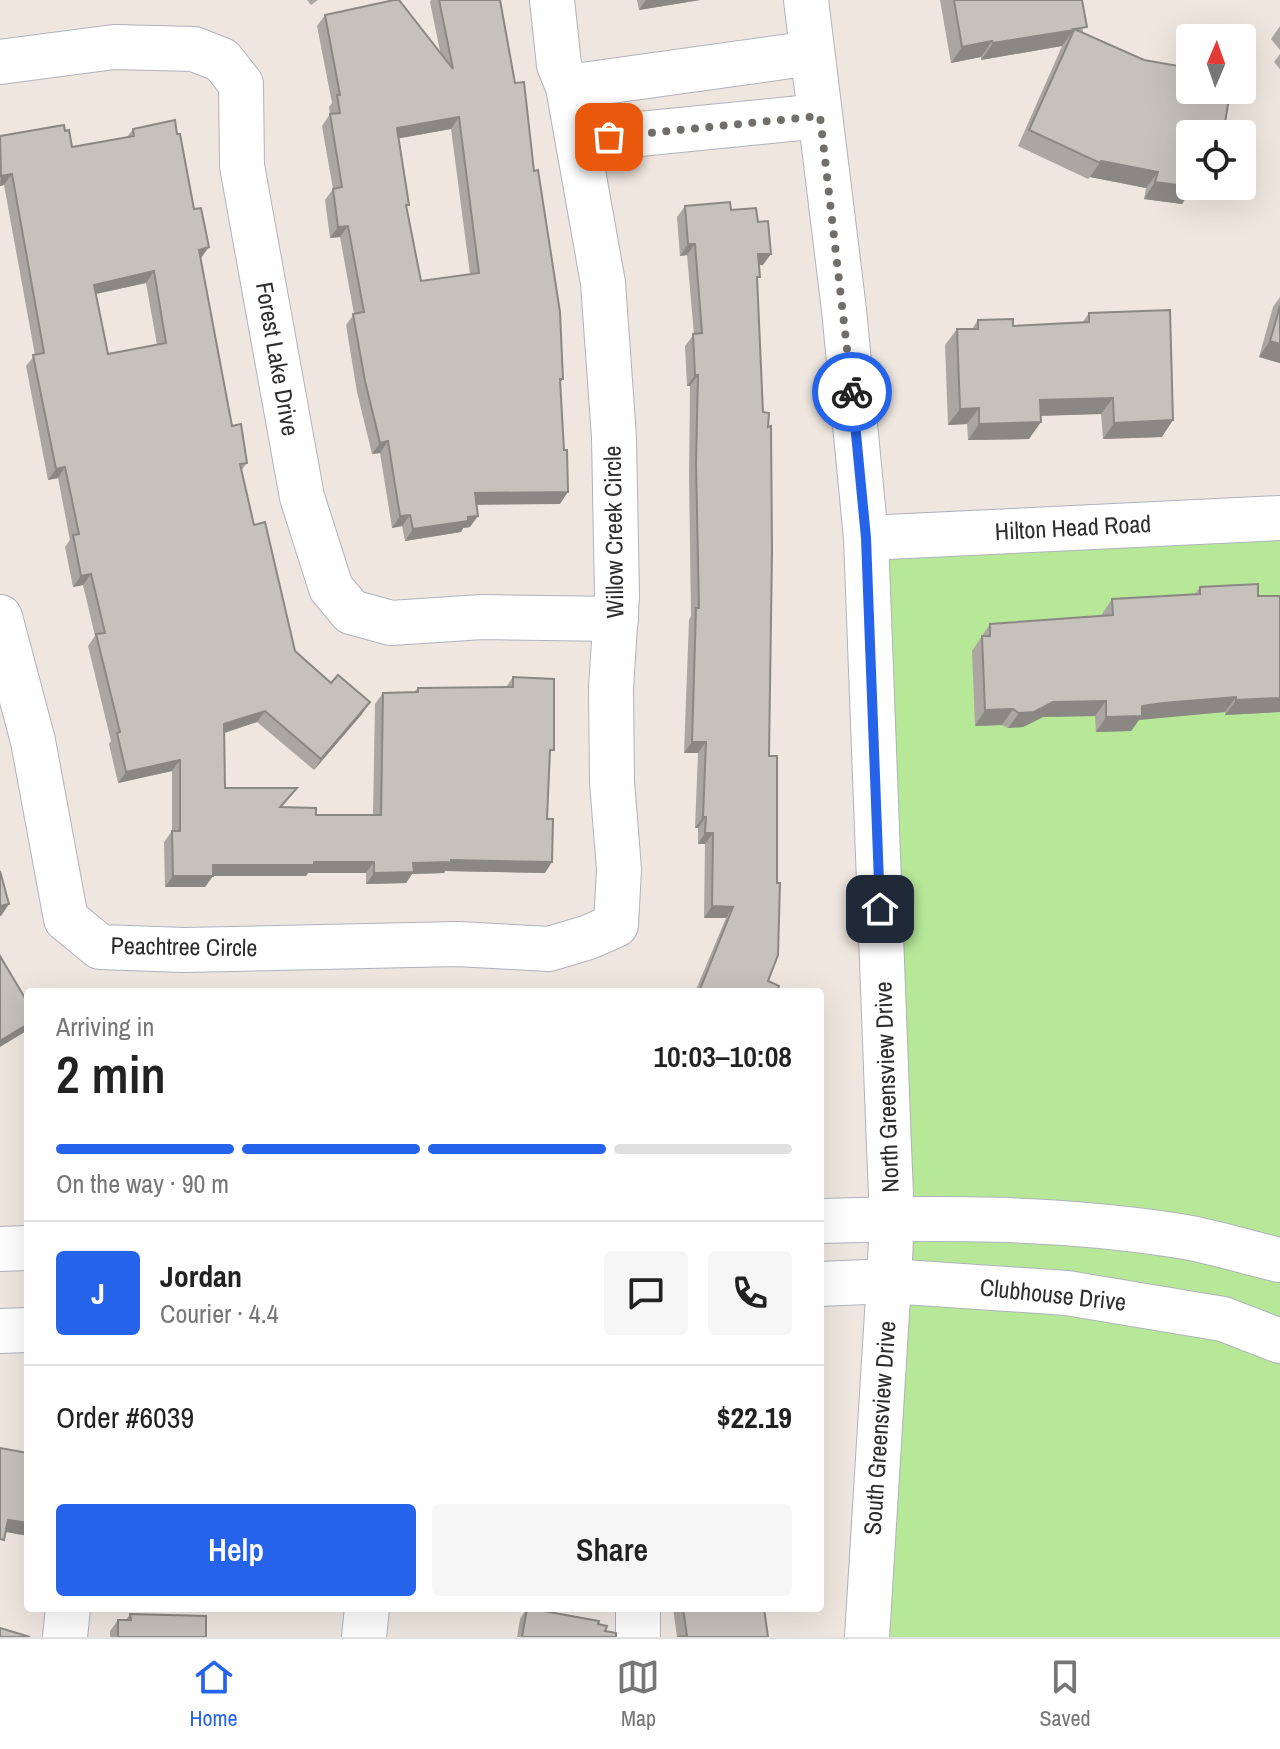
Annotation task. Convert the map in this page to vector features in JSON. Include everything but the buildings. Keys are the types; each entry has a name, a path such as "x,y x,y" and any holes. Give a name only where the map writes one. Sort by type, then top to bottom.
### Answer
{"street":[{"name":"Willow Creek Circle","path":"552,0 559,65 568,87 579,140 603,283 614,437 616,619 611,688 612,782 619,869 616,925"},
{"name":"North Greensview Drive","path":"806,0 844,310 866,538 892,1218"},
{"name":"Forest Lake Drive","path":"0,62 114,47 194,49 222,60 241,84 242,166 302,497 331,588 351,612 391,623 482,617 616,619"},
{"path":"568,87 812,53"},
{"path":"579,140 820,116"},
{"name":"Hilton Head Road","path":"866,538 1280,518"},
{"name":"Peachtree Circle","path":"0,617 33,741 66,919 100,947 184,950 458,944 549,949 616,925"},
{"path":"824,1221 892,1218 1052,1221 1175,1235 1280,1260"},
{"name":"South Greensview Drive","path":"867,1637 892,1218"},
{"path":"0,1249 24,1248"},
{"name":"Clubhouse Drive","path":"824,1284 889,1281 1067,1293 1223,1319 1280,1341"},
{"path":"0,1331 24,1330"},
{"path":"65,1637 68,1612"},
{"path":"364,1637 367,1612"},
{"path":"638,1612 638,1637"}],"green space":[{"path":"1280,520 1280,1637 881,1637 861,537"}],"way so far":[{"path":"609,137 820,116 852,392"}],"route":[{"path":"852,392 866,538 880,909"}]}
